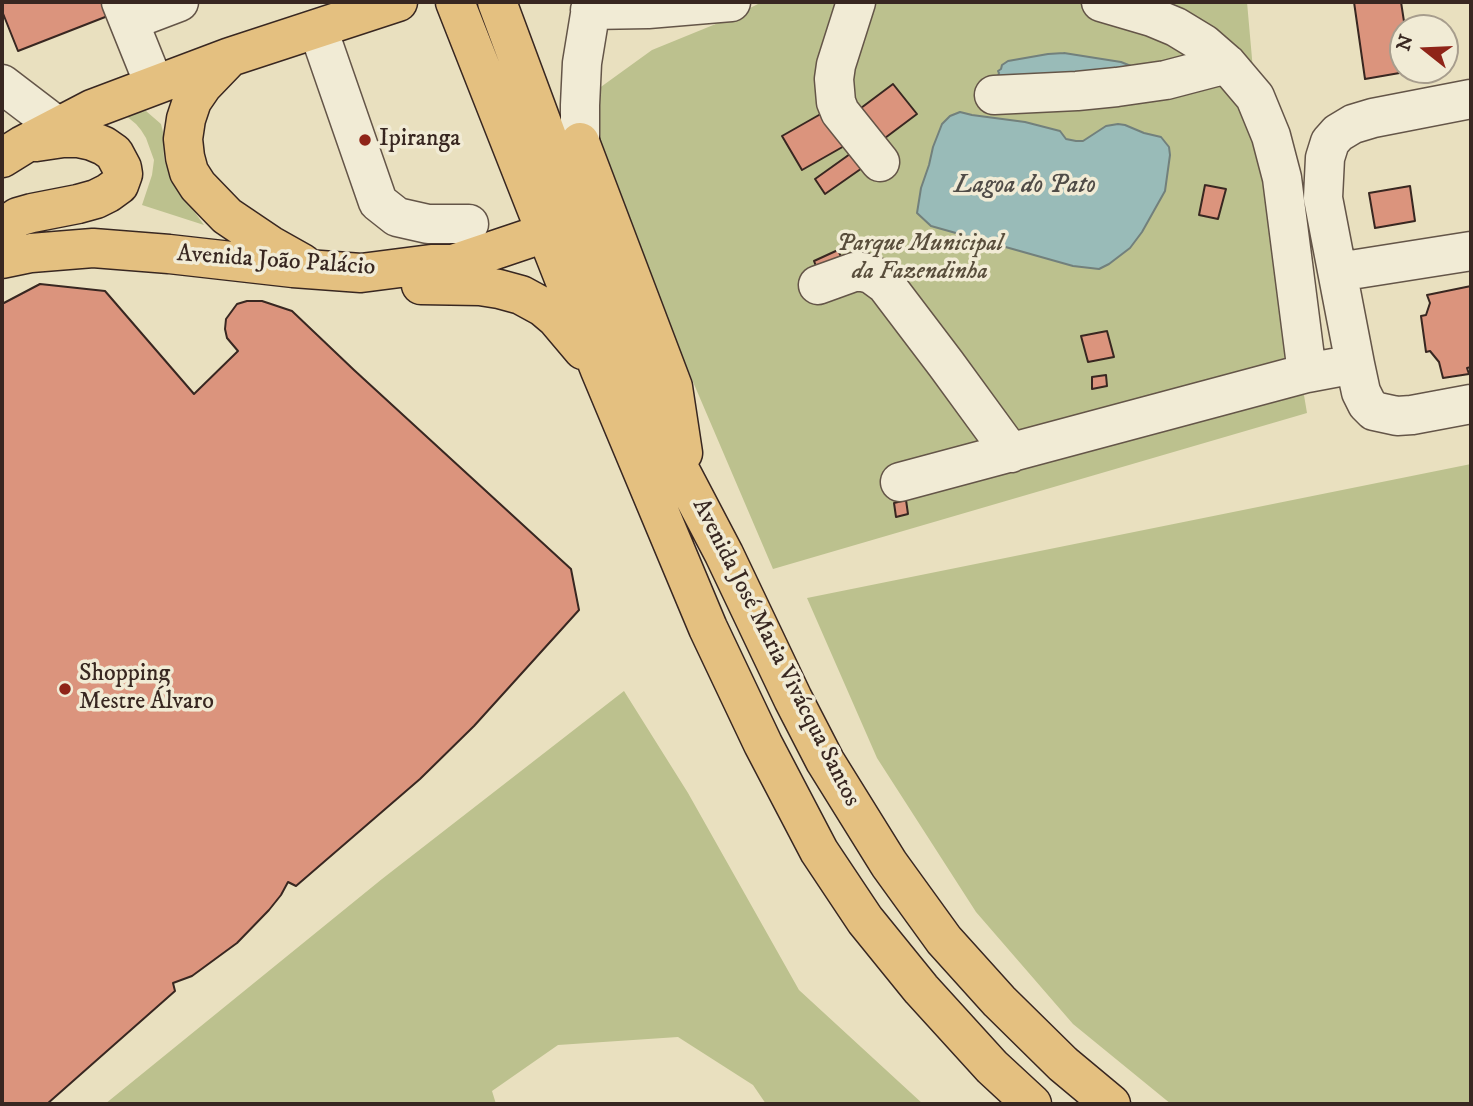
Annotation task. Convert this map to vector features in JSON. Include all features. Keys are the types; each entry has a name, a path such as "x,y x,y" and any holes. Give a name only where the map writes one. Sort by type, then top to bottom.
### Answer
{"main road":[{"path":"2,228 18,217 96,199 115,189 122,178 122,168 114,153 92,141 63,138 12,151 23,107 92,109 230,57 398,2"},
{"name":"Avenida José Maria Vivácqua Santos","path":"455,2 638,390 724,554 825,761 889,864 944,940 999,1001 1062,1064 1111,1104"},
{"name":"Avenida José Maria Vivácqua Santos","path":"497,2 600,370 708,628 764,744 819,851 865,920 921,989 992,1067 1032,1104"},
{"path":"230,57 191,101 183,139 189,173 227,216 270,245 316,270"},
{"path":"580,142 673,387 688,483"},
{"name":"Avenida João Palácio","path":"2,258 93,248 361,273 430,264 453,264 560,223"},
{"path":"361,273 399,283 480,286 521,295 556,318 600,370"}],"street":[{"path":"154,84 125,11 179,2"},
{"path":"560,223 580,173 582,63 591,6 648,9 731,2"},
{"path":"856,2 836,65 836,102 839,112 880,162"},
{"path":"1101,2 1152,17 1205,44 1227,64 1255,97 1271,136 1282,178 1307,373"},
{"path":"318,29 378,202 397,217 428,224 469,224"},
{"path":"994,94 1117,87 1166,80 1227,64"},
{"path":"1471,99 1373,118 1353,124 1338,133 1330,142 1325,158 1323,198 1354,363 1367,404 1374,411 1397,416 1471,404"},
{"path":"1338,272 1471,251"},
{"path":"818,285 855,272 863,272 871,274 886,285 1011,453"},
{"path":"900,482 1307,373 1354,363"}],"green space":[{"name":"Parque Municipal da Fazendinha","path":"762,2 1247,2 1257,115 1307,413 773,569 626,225 596,148 598,89 652,50"},
{"path":"146,111 161,124 164,159 174,183 204,225 142,205 154,160 141,130 125,115"},
{"path":"1471,464 1471,1104 1171,1104 1073,1024 976,912 877,758 807,598"},
{"path":"624,691 688,793 799,990 923,1104 766,1104 753,1085 678,1037 558,1045 492,1091 496,1104 105,1104 382,879"}],"water":[{"path":"1064,53 1121,62 1136,71 998,76 1002,65 1008,61"},
{"name":"Lagoa do Pato","path":"960,112 1025,122 1060,131 1066,139 1076,141 1083,141 1106,126 1118,124 1161,137 1169,147 1170,155 1165,191 1130,248 1099,269 1073,266 931,226 917,213 921,188 942,124 950,116"}],"building":[{"path":"2,2 114,2 118,12 18,51 2,11"},
{"path":"1354,2 1401,2 1403,14 1389,14 1389,75 1365,79"},
{"path":"893,84 917,114 881,141 857,111"},
{"path":"826,111 846,145 802,170 782,136"},
{"path":"864,144 875,159 825,194 815,179"},
{"path":"1205,185 1226,189 1218,219 1199,215"},
{"path":"1410,186 1415,221 1375,228 1369,193"},
{"path":"838,250 847,270 819,274 814,261"},
{"path":"40,284 105,291 194,394 238,351 227,338 225,329 226,319 237,304 262,301 292,311 571,569 579,610 474,726 420,779 296,886 288,882 269,910 237,943 192,976 173,983 175,991 47,1104 2,1104 2,304"},
{"path":"1471,286 1471,367 1467,368 1469,374 1443,378 1439,362 1430,351 1426,352 1421,316 1426,315 1430,303 1427,295"},
{"path":"1107,331 1114,357 1088,362 1081,336"},
{"path":"1106,375 1107,386 1092,389 1092,377"},
{"path":"906,500 908,514 896,517 894,503"}],"place":[{"name":"Ipiranga","path":"365,140"},
{"name":"Shopping Mestre Álvaro","path":"65,689"}]}
